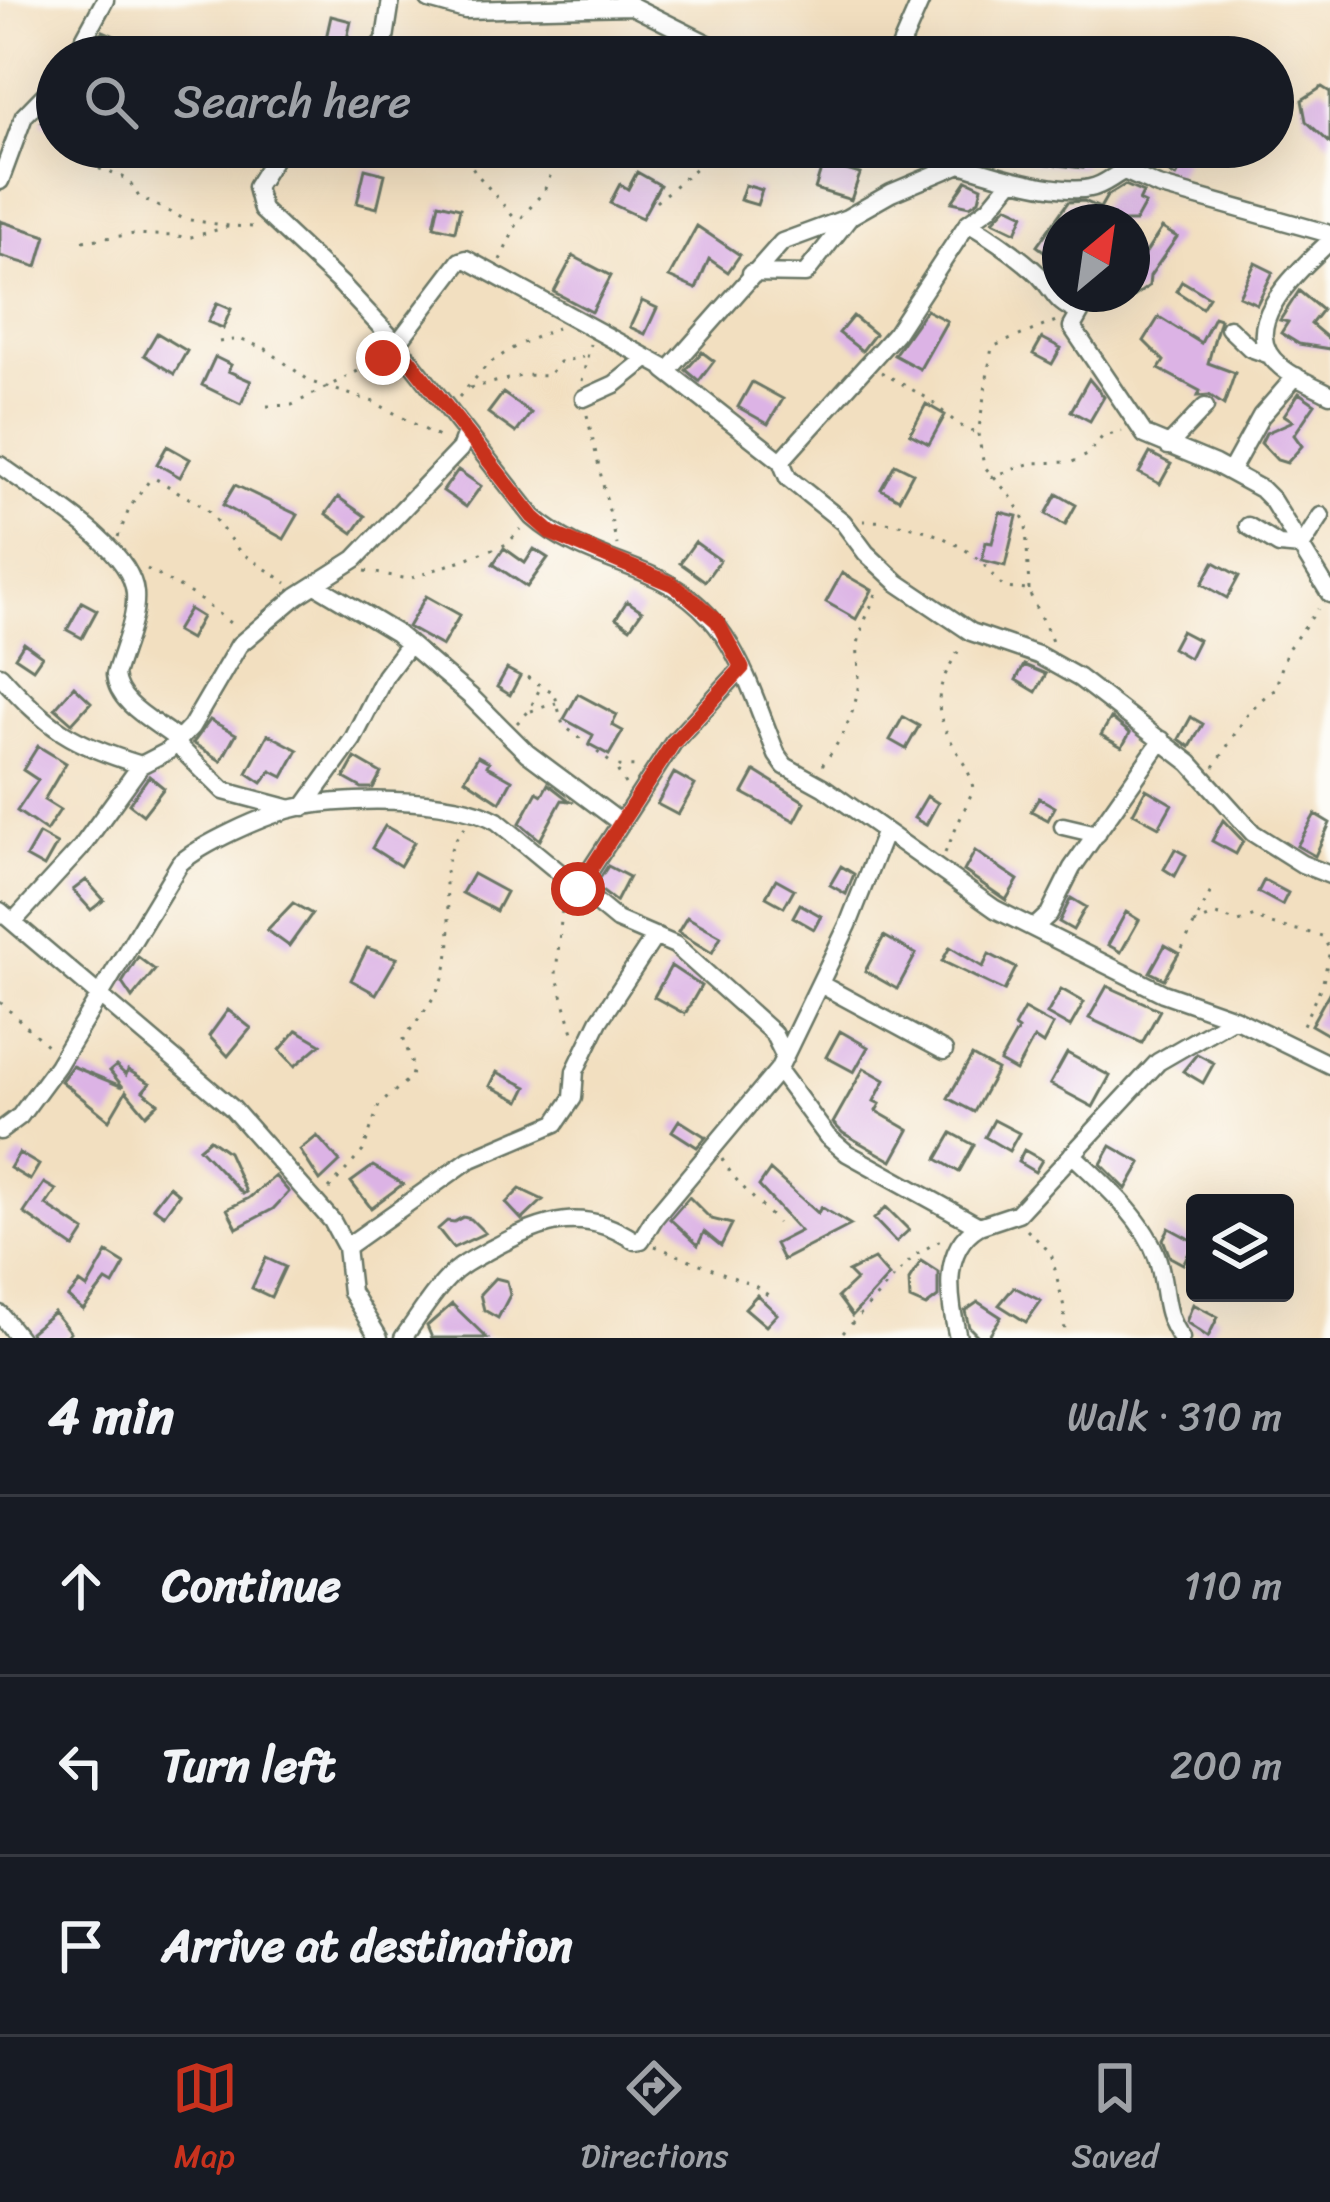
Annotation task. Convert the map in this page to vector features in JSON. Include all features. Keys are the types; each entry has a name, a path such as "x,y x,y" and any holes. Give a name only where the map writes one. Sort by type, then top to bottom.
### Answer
{"street":[{"path":"85,36 104,0"},
{"path":"385,36 391,0"},
{"path":"429,0 466,10 626,3 692,36"},
{"path":"905,36 921,0"},
{"path":"0,181 24,116 36,104"},
{"path":"268,168 256,187 262,210 398,346 448,406 462,442 533,517 551,533 672,584 708,611 742,668 780,761 995,909 1163,993 1234,1018 1330,1064"},
{"path":"665,370 782,242 951,168"},
{"path":"972,168 1012,180 1089,189 1124,171 1158,186 1330,237 1286,282 1271,307 1270,355"},
{"path":"781,460 869,365 968,223 989,208 1012,180"},
{"path":"752,273 806,274 851,215"},
{"path":"968,223 996,239 1042,278 1057,302 1081,313 1072,327 1141,431 1231,472 1272,500 1330,593"},
{"path":"398,346 466,259 665,370 781,460 788,478 843,522 886,572 971,632 1038,655 1118,704 1206,779 1252,833 1330,875"},
{"path":"1229,328 1250,348 1270,355 1280,367 1330,394"},
{"path":"584,398 615,384 645,360"},
{"path":"1231,472 1261,416 1296,376"},
{"path":"1168,446 1205,407"},
{"path":"379,1338 351,1292 346,1247 332,1221 232,1108 6,916 80,850 141,765 191,728 215,682 248,637 311,587 345,567 462,442"},
{"path":"0,464 77,518 132,578 132,620 116,686 224,790 297,808 389,801 479,811 497,821 616,920 675,945 759,1019 773,1033 782,1064 827,1136 847,1153 974,1229"},
{"path":"1300,547 1321,516"},
{"path":"1248,526 1279,545 1300,547"},
{"path":"311,587 382,622 527,753 621,823"},
{"path":"0,1131 20,1116 62,1056 180,863 202,848 297,808 353,739 385,676 410,644"},
{"path":"572,884 697,713 742,668"},
{"path":"0,674 32,710 79,745 141,765"},
{"path":"1035,927 1049,914 1072,868 1162,740"},
{"path":"1063,826 1097,834"},
{"path":"404,1338 450,1276 536,1225 567,1220 597,1223 641,1240 655,1216 782,1064 885,831"},
{"path":"346,1247 469,1160 556,1123 573,1098 577,1067 599,1021 655,936"},
{"path":"820,984 944,1051"},
{"path":"958,1338 950,1274 954,1256 974,1229 1018,1213 1158,1062 1234,1018"},
{"path":"1072,1154 1113,1193 1157,1256 1168,1322 1180,1338"},
{"path":"0,1314 19,1338"}],"path":[{"path":"580,36 582,7"},
{"path":"99,168 128,179 139,197 184,219 279,228"},
{"path":"473,168 518,222"},
{"path":"493,274 518,222 544,191 553,168"},
{"path":"656,202 698,168"},
{"path":"83,241 134,234 190,237 231,226"},
{"path":"1058,665 1048,628 1029,590 1026,523 984,466 978,434 992,347 1081,313"},
{"path":"448,406 488,364 518,345 576,321"},
{"path":"595,332 585,356 584,398 620,563"},
{"path":"219,341 239,339 266,349 311,382 374,402 462,442"},
{"path":"267,406 292,405 398,346"},
{"path":"468,388 548,376 559,362 585,356"},
{"path":"869,365 928,398 959,425 978,434"},
{"path":"991,477 1030,463 1072,462 1112,432 1141,431"},
{"path":"248,637 195,596 111,554 130,508 149,481 156,479 206,508 241,552 266,572 311,587"},
{"path":"345,567 409,579 507,544 533,517"},
{"path":"843,522 886,520 913,527 958,546 1005,588 1029,590"},
{"path":"810,780 833,752 852,711 860,680 857,650 861,632 886,572"},
{"path":"1206,779 1239,733 1252,703 1275,690 1287,650 1330,593"},
{"path":"942,872 946,851 974,790 968,769 941,724 938,694 950,663 971,632"},
{"path":"527,677 558,694 563,725 615,766 634,801"},
{"path":"529,711 542,684"},
{"path":"505,731 529,711 559,702"},
{"path":"615,766 656,768"},
{"path":"315,1202 364,1151 379,1105 411,1077 413,1068 404,1040 436,993 449,952 445,860 454,839 479,811"},
{"path":"572,884 556,974 568,1006 577,1067"},
{"path":"1182,949 1214,885"},
{"path":"1194,924 1216,915 1239,922 1255,916 1266,924 1290,925 1322,937 1330,950 1323,982 1292,1046"},
{"path":"0,1002 41,1043 62,1056"},
{"path":"712,1150 732,1178 777,1222"},
{"path":"1018,1213 1024,1226 1051,1252 1064,1307 1065,1338"},
{"path":"843,1334 915,1255 958,1232 974,1229"},
{"path":"641,1240 769,1295"}],"building":[{"path":"331,16 351,21 348,36 327,36"},
{"path":"1322,87 1330,92 1330,143 1306,121 1302,100"},
{"path":"821,168 860,174 851,200 815,189"},
{"path":"365,169 385,174 377,208 357,203"},
{"path":"637,172 660,185 642,218 610,203 620,184 628,189"},
{"path":"967,180 982,187 979,200 970,206 952,202"},
{"path":"745,185 762,190 757,205 740,200"},
{"path":"1125,185 1143,193 1139,201 1145,204 1102,204"},
{"path":"439,203 460,208 455,231 434,226"},
{"path":"1007,206 1024,214 1016,232 993,221"},
{"path":"0,221 46,236 37,267 0,256"},
{"path":"697,226 740,255 728,272 709,259 696,289 669,277"},
{"path":"1162,228 1177,237 1150,276 1150,246"},
{"path":"573,256 611,276 592,312 554,292"},
{"path":"1255,263 1273,272 1257,304 1239,296"},
{"path":"1182,281 1209,297 1202,308 1176,291"},
{"path":"1299,291 1322,310 1311,324 1330,340 1330,349 1299,344 1281,333 1288,322 1280,320"},
{"path":"642,301 657,308 645,334 630,327"},
{"path":"217,303 231,309 223,328 208,322"},
{"path":"926,310 947,321 920,369 894,355"},
{"path":"853,316 875,334 862,351 839,333"},
{"path":"1159,317 1201,343 1214,317 1220,319 1208,363 1235,373 1224,405 1209,395 1198,396 1200,391 1159,369 1164,361 1144,341"},
{"path":"157,333 187,351 174,374 144,355"},
{"path":"1042,338 1061,348 1052,364 1033,354"},
{"path":"702,352 714,361 699,381 686,370"},
{"path":"215,357 231,365 228,371 251,381 241,404 202,385"},
{"path":"1089,379 1104,397 1090,421 1071,411"},
{"path":"752,382 783,399 768,424 738,407"},
{"path":"503,393 531,413 516,433 488,413"},
{"path":"1299,393 1315,404 1294,435 1302,446 1287,463 1277,460 1261,443 1266,433 1293,421 1284,415"},
{"path":"926,404 945,415 929,444 910,434"},
{"path":"167,446 190,459 180,477 157,464"},
{"path":"1150,453 1171,464 1160,484 1139,473"},
{"path":"895,464 913,473 899,499 881,489"},
{"path":"458,470 481,486 466,507 443,491"},
{"path":"235,485 298,515 284,539 223,505"},
{"path":"1057,494 1076,505 1065,525 1046,514"},
{"path":"338,497 365,516 353,533 326,514"},
{"path":"1000,512 1017,516 1005,566 982,560"},
{"path":"695,542 720,560 705,581 680,563"},
{"path":"504,548 525,563 534,549 548,558 527,587 493,564"},
{"path":"1214,562 1239,576 1227,598 1202,584"},
{"path":"842,573 872,590 856,619 826,602"},
{"path":"426,596 460,615 442,646 408,627"},
{"path":"627,601 642,611 630,628 616,618"},
{"path":"82,602 97,610 82,638 67,630"},
{"path":"189,609 202,617 190,639 176,631"},
{"path":"1181,631 1198,640 1189,658 1172,648"},
{"path":"24,643 42,656 33,669 15,657"},
{"path":"1024,665 1046,674 1036,692 1016,680"},
{"path":"507,669 520,676 510,695 497,687"},
{"path":"74,686 91,702 72,723 55,708"},
{"path":"578,694 617,715 612,725 623,731 609,755 589,744 593,735 564,719"},
{"path":"903,717 919,726 906,749 890,740"},
{"path":"1191,717 1203,724 1190,747 1179,739"},
{"path":"1111,718 1130,733 1122,747 1101,735"},
{"path":"210,720 236,734 221,761 193,743"},
{"path":"268,734 298,750 283,777 271,771 262,783 247,773"},
{"path":"38,746 66,763 44,800 60,810 46,831 17,811 38,780 23,770"},
{"path":"478,756 512,780 500,802 465,779"},
{"path":"355,758 381,773 373,788 344,778"},
{"path":"755,771 805,802 795,821 743,793"},
{"path":"674,773 695,785 678,815 657,804"},
{"path":"149,776 164,788 143,815 129,804"},
{"path":"548,784 570,801 562,800 540,840 520,823 537,792 542,795"},
{"path":"1146,789 1172,804 1159,827 1133,813"},
{"path":"927,796 938,803 926,825 914,818"},
{"path":"1039,798 1055,807 1048,820 1031,811"},
{"path":"1315,814 1330,823 1315,856 1297,846"},
{"path":"1223,820 1243,841 1236,854 1212,841"},
{"path":"385,826 414,842 400,866 372,848"},
{"path":"39,834 57,844 44,867 26,857"},
{"path":"1175,849 1186,855 1175,876 1164,869"},
{"path":"975,851 1018,880 1006,900 964,871"},
{"path":"608,866 629,877 616,902 595,886"},
{"path":"841,866 854,874 846,894 830,885"},
{"path":"473,874 506,892 496,911 462,893"},
{"path":"776,879 794,889 784,907 766,897"},
{"path":"86,880 104,900 91,910 73,890"},
{"path":"1264,880 1288,893 1282,905 1258,892"},
{"path":"1071,898 1086,907 1073,930 1059,922"},
{"path":"293,903 312,914 289,946 267,930"},
{"path":"800,904 821,916 814,929 793,917"},
{"path":"1126,912 1139,920 1121,952 1108,945"},
{"path":"687,917 721,936 712,953 678,932"},
{"path":"884,936 916,954 897,989 865,971"},
{"path":"1165,945 1179,953 1164,979 1150,972"},
{"path":"950,947 983,967 989,954 1016,968 1004,991 942,961"},
{"path":"367,948 397,958 376,994 351,980"},
{"path":"138,957 155,970 132,998 122,983"},
{"path":"671,966 701,986 685,1014 654,997"},
{"path":"1107,986 1160,1010 1142,1043 1089,1018"},
{"path":"1061,989 1084,1002 1070,1027 1047,1014"},
{"path":"1330,991 1330,1036 1311,1025"},
{"path":"1024,1009 1053,1025 1043,1044 1034,1038 1016,1071 1000,1062"},
{"path":"228,1010 251,1028 228,1056 209,1036"},
{"path":"297,1030 321,1044 295,1066 280,1050"},
{"path":"840,1031 868,1047 854,1072 826,1057"},
{"path":"1067,1053 1110,1076 1093,1107 1050,1084"},
{"path":"1197,1054 1214,1063 1203,1083 1183,1071"},
{"path":"972,1056 997,1070 974,1112 948,1098"},
{"path":"72,1066 123,1087 110,1071 116,1066 126,1075 128,1070 150,1083 143,1091 158,1103 146,1115 126,1091 109,1120 61,1081"},
{"path":"864,1068 885,1080 874,1101 880,1104 876,1111 909,1130 892,1161 833,1123"},
{"path":"497,1072 527,1087 520,1101 490,1086"},
{"path":"679,1120 706,1137 697,1147 672,1131"},
{"path":"994,1120 1019,1133 1009,1151 985,1137"},
{"path":"952,1133 974,1145 959,1172 937,1159"},
{"path":"317,1136 340,1162 320,1181 300,1150"},
{"path":"210,1139 228,1152 243,1194 199,1148"},
{"path":"1111,1146 1141,1163 1126,1189 1101,1164"},
{"path":"1024,1150 1042,1160 1035,1172 1018,1162"},
{"path":"19,1153 39,1165 30,1180 10,1168"},
{"path":"373,1166 403,1184 371,1208 351,1182"},
{"path":"770,1170 818,1213 821,1207 851,1225 783,1260 775,1244 800,1231 759,1186"},
{"path":"275,1176 289,1192 273,1209 237,1228 227,1209"},
{"path":"44,1183 56,1190 46,1205 85,1231 74,1248 24,1213"},
{"path":"169,1186 179,1194 164,1215 153,1207"},
{"path":"520,1189 543,1200 522,1220 506,1203"},
{"path":"689,1197 711,1219 732,1224 721,1246 704,1232 698,1245 670,1219"},
{"path":"886,1207 909,1230 896,1242 874,1219"},
{"path":"463,1217 485,1233 453,1248 438,1229"},
{"path":"1169,1228 1186,1237 1183,1264 1170,1257 1163,1239"},
{"path":"107,1253 125,1264 113,1285 106,1281 83,1310 68,1297 80,1283 87,1288"},
{"path":"266,1258 285,1267 271,1297 252,1288"},
{"path":"874,1259 889,1276 852,1316 838,1297 856,1280 848,1272"},
{"path":"921,1261 938,1272 938,1297 926,1306 910,1299 909,1280"},
{"path":"495,1278 507,1281 510,1295 498,1318 484,1310 480,1294"},
{"path":"1014,1287 1041,1301 1026,1322 999,1305"},
{"path":"757,1295 777,1314 766,1326 745,1308"},
{"path":"978,1302 1001,1317 987,1338 980,1338 969,1327 965,1311"},
{"path":"452,1304 487,1338 432,1338 427,1326"},
{"path":"1193,1304 1218,1317 1208,1337 1186,1322"},
{"path":"54,1312 70,1332 64,1338 32,1338 30,1332"}],"route":[{"path":"383,358 400,348 448,406 465,436 551,533 672,584 717,621 742,668 673,743 578,889"}]}
